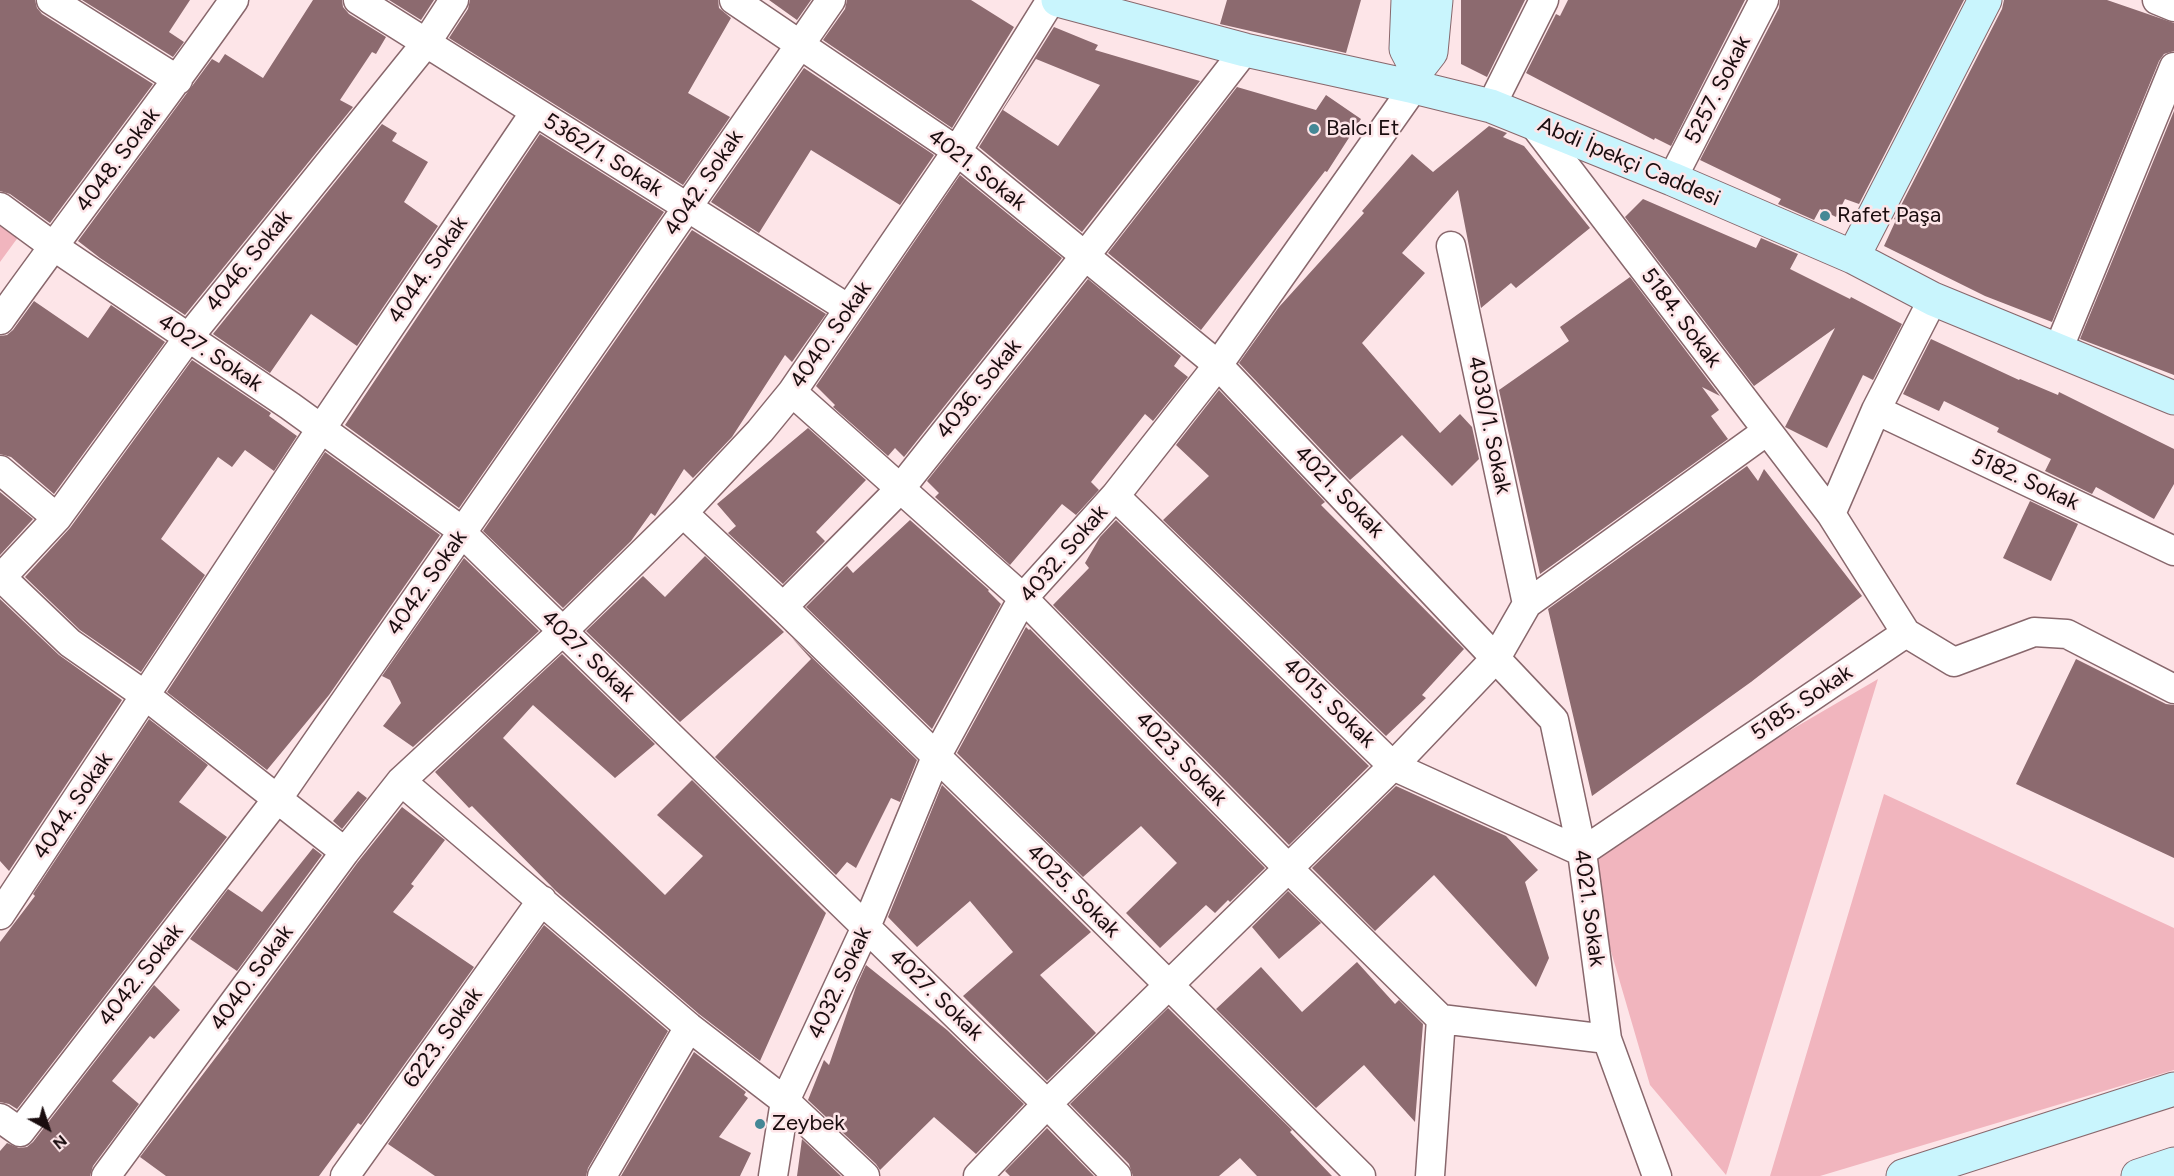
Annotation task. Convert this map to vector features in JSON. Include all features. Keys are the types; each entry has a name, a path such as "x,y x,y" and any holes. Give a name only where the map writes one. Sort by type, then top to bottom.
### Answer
{"main road":[{"name":"Abdi İpekçi Caddesi","path":"1058,0 1245,50 1415,78 1532,122 1672,179 1853,257 1934,299 2174,398"},
{"path":"1408,0 1406,49 1415,78"},
{"path":"1415,78 1431,52 1436,0"},
{"path":"1853,257 1985,0"},
{"path":"1902,1176 2174,1089"},
{"path":"2138,1176 2174,1164"}],"street":[{"path":"51,0 178,80"},
{"name":"4048. Sokak","path":"0,320 178,80 234,0"},
{"name":"5362/1. Sokak","path":"358,0 849,309"},
{"name":"4046. Sokak","path":"1,578 57,518 188,338 426,43 454,0"},
{"name":"4021. Sokak","path":"734,0 957,151 1218,365 1554,720 1582,852 1607,1039 1657,1176"},
{"name":"4042. Sokak","path":"0,1118 20,1132 278,798 831,0"},
{"name":"4040. Sokak","path":"106,1176 345,852 401,782 563,631 683,513 760,431 792,392 957,151 1051,0"},
{"path":"1491,106 1544,0"},
{"name":"5257. Sokak","path":"1672,179 1764,0"},
{"path":"2157,0 2174,8"},
{"name":"4036. Sokak","path":"783,607 900,489 1245,50"},
{"path":"2058,350 2174,67"},
{"name":"4032. Sokak","path":"773,1176 785,1101 866,927 936,757 1023,598 1115,496 1218,365 1415,78"},
{"name":"4044. Sokak","path":"0,915 321,429 535,112"},
{"name":"5184. Sokak","path":"1532,122 1831,514"},
{"name":"4027. Sokak","path":"0,207 53,246 321,429 454,525 1047,1104 1117,1176"},
{"name":"4030/1. Sokak","path":"1452,246 1527,604"},
{"path":"1934,299 1876,410 1831,514 1906,633 1954,662 2034,632 2067,634 2174,689"},
{"name":"4023. Sokak","path":"792,392 1023,598 1288,868 1441,1019"},
{"name":"5182. Sokak","path":"1876,410 2174,551"},
{"path":"978,1176 1047,1104 1393,766 1497,658 1527,604 1767,430"},
{"path":"0,470 57,518"},
{"name":"4015. Sokak","path":"1115,496 1393,766 1582,852"},
{"path":"683,513 783,607"},
{"path":"1,578 70,643 146,696 345,852"},
{"name":"4025. Sokak","path":"783,607 1360,1176"},
{"name":"5185. Sokak","path":"1582,852 1906,633"},
{"path":"401,782 689,1027 785,1101 865,1176"},
{"name":"6223. Sokak","path":"345,1176 542,900"},
{"path":"1430,1176 1441,1019 1607,1039"},
{"path":"602,1176 689,1027"}],"shaded area":[{"path":"0,222 19,236 0,262"},
{"path":"1878,679 1726,1175 1650,1085 1582,852"},
{"path":"1884,794 2174,928 2174,1070 1820,1176 1770,1176"}],"building":[{"path":"0,0 35,0 42,14 153,84 50,223 10,194 0,191"},
{"path":"82,0 190,0 169,32 184,42 173,57"},
{"path":"313,0 342,0 343,7 349,14 386,37 376,54 372,52 340,100 353,107 185,315 78,241 212,59 219,63 225,54 263,78"},
{"path":"389,0 434,0 421,20"},
{"path":"470,0 718,0 719,8 731,18 688,93 730,117 683,185 449,38 468,9"},
{"path":"769,0 811,0 797,20"},
{"path":"847,0 971,0 1014,27 952,128 823,40 845,9"},
{"path":"1227,0 1361,0 1346,53 1220,24"},
{"path":"1461,0 1525,0 1487,77 1461,64"},
{"path":"1568,0 1745,0 1671,146 1655,138 1654,140 1526,73 1556,14 1560,16"},
{"path":"1780,0 1964,0 1859,204 1845,199 1836,217 1820,209 1814,220 1778,204 1781,199 1700,160 1779,8"},
{"path":"2004,0 2107,0 2174,23 2174,51 2164,54 2159,61 2052,322 1985,296 1884,246 1896,220 1894,219 2002,9"},
{"path":"1054,27 1098,45 1095,50 1200,81 1082,232 979,147","holes":["1036,59 1100,85 1058,146 1003,110"]},
{"path":"804,68 934,155 900,205 811,150 759,233 711,202"},
{"path":"1237,87 1316,110 1326,95 1361,119 1327,172 1325,171 1201,330 1108,253"},
{"path":"2174,111 2174,375 2080,339"},
{"path":"382,124 397,133 392,141 428,162 404,202 438,226 357,346 311,314 270,373 213,334"},
{"path":"1489,126 1507,133 1503,137 1524,146 1590,228 1516,288 1511,283 1481,308 1458,190 1402,253 1425,273 1362,343 1440,433 1460,414 1472,427 1479,459 1452,486 1402,435 1350,480 1239,363 1279,307 1364,213 1362,211 1412,154 1433,172"},
{"path":"540,134 664,212 459,508 345,425"},
{"path":"960,175 1062,258 904,457 895,448 888,456 833,407 835,405 816,386"},
{"path":"1643,199 1756,248 1761,238 1798,254 1790,269 1902,324 1873,380 1863,375 1827,448 1785,427 1835,328 1754,386 1625,217"},
{"path":"692,230 826,314 792,362 785,355 732,437 693,478 684,469 655,516 651,513 631,541 563,608 483,531"},
{"path":"1630,277 1720,396 1702,387 1719,410 1711,416 1728,439 1540,574 1499,390 1569,341 1560,327"},
{"path":"1088,279 1181,356 1174,366 1188,377 1153,421 1145,414 1091,482 1099,490 1076,515 1062,504 1010,565 935,497 939,493 927,481"},
{"path":"34,301 88,338 111,305 165,342 54,494 11,457 0,454 0,336 7,335 13,330"},
{"path":"1931,339 2019,380 2058,395 2059,392 2174,449 2174,484 2154,519 2096,487 2092,494 2045,471 2051,459 1997,432 1999,428 1944,401 1939,411 1903,394"},
{"path":"192,360 271,413 269,416 297,436 274,471 245,450 232,467 218,457 161,539 205,575 141,672 80,630 25,577 70,528"},
{"path":"1219,390 1325,502 1321,505 1464,649 1422,695 1426,698 1386,736 1163,520 1209,476 1176,445"},
{"path":"808,428 866,480 816,532 825,541 783,584 728,533 736,526 717,504"},
{"path":"325,452 440,535 329,695 267,770 167,692"},
{"path":"1747,466 1758,481 1764,469 1862,596 1751,682 1592,796 1548,609"},
{"path":"0,492 33,519 0,555"},
{"path":"2030,501 2078,524 2051,581 2003,558"},
{"path":"910,520 989,590 1001,604 932,729 806,607 847,566 853,573"},
{"path":"1116,520 1369,766 1289,845 1053,605 1089,568 1085,563 1100,537"},
{"path":"705,556 784,632 680,722 586,631 643,576 665,597"},
{"path":"464,558 539,631 413,747 383,726 401,703 390,680 382,676"},
{"path":"0,599 59,655 122,700 9,871 0,861"},
{"path":"1026,627 1265,868 1230,902 1228,900 1215,913 1206,905 1160,948 1126,913 1177,863 1141,826 1083,877 957,753"},
{"path":"792,638 917,760 900,802 891,798 856,868 847,862 836,875 715,757 811,659"},
{"path":"562,654 655,744 615,778 533,705 503,738 665,895 703,856 657,815 692,780 826,913 760,1061 699,1014 556,891 472,806 469,808 435,772"},
{"path":"2076,659 2166,704 2174,705 2174,858 2016,784"},
{"path":"149,719 208,765 179,802 227,837 17,1109 0,1102 0,942 35,896 33,894"},
{"path":"942,785 1091,932 1040,975 1096,1033 1047,1081 963,996 1013,952 970,901 917,947 888,917"},
{"path":"1396,786 1506,836 1538,870 1525,882 1549,958 1536,987 1434,875 1375,931 1312,868"},
{"path":"358,791 367,798 342,829 333,821"},
{"path":"402,807 445,840 411,884 414,886 393,912 474,967 361,1125 358,1123 319,1176 166,1176 140,1157 229,1040 358,862"},
{"path":"313,848 322,855 237,971 190,939 228,889 262,912"},
{"path":"1288,891 1321,923 1279,959 1252,927"},
{"path":"544,925 668,1031 588,1168 586,1176 435,1176 388,1144"},
{"path":"1357,962 1395,1004 1399,1000 1423,1024 1415,1122 1364,1065 1316,1108 1216,1009 1261,967 1302,1012"},
{"path":"866,965 947,1030 1024,1104 976,1154 934,1117 880,1170 808,1100 824,1060 829,1065"},
{"path":"154,985 180,1010 154,1039 150,1036 112,1081 139,1104 93,1166 90,1176 0,1176 0,1151 7,1143 19,1148 27,1147 33,1142"},
{"path":"1168,1008 1292,1130 1290,1132 1332,1176 1257,1176 1240,1158 1219,1176 1133,1176 1129,1164 1070,1104"},
{"path":"694,1052 746,1092 744,1095 748,1098 719,1137 751,1153 740,1176 621,1176"},
{"path":"1047,1128 1094,1176 1010,1176 1005,1171"},
{"path":"802,1139 841,1176 797,1176"}],"place":[{"name":"Balcı Et","path":"1314,129"},
{"name":"Rafet Paşa","path":"1825,216"},
{"name":"Zeybek","path":"760,1124"}]}
